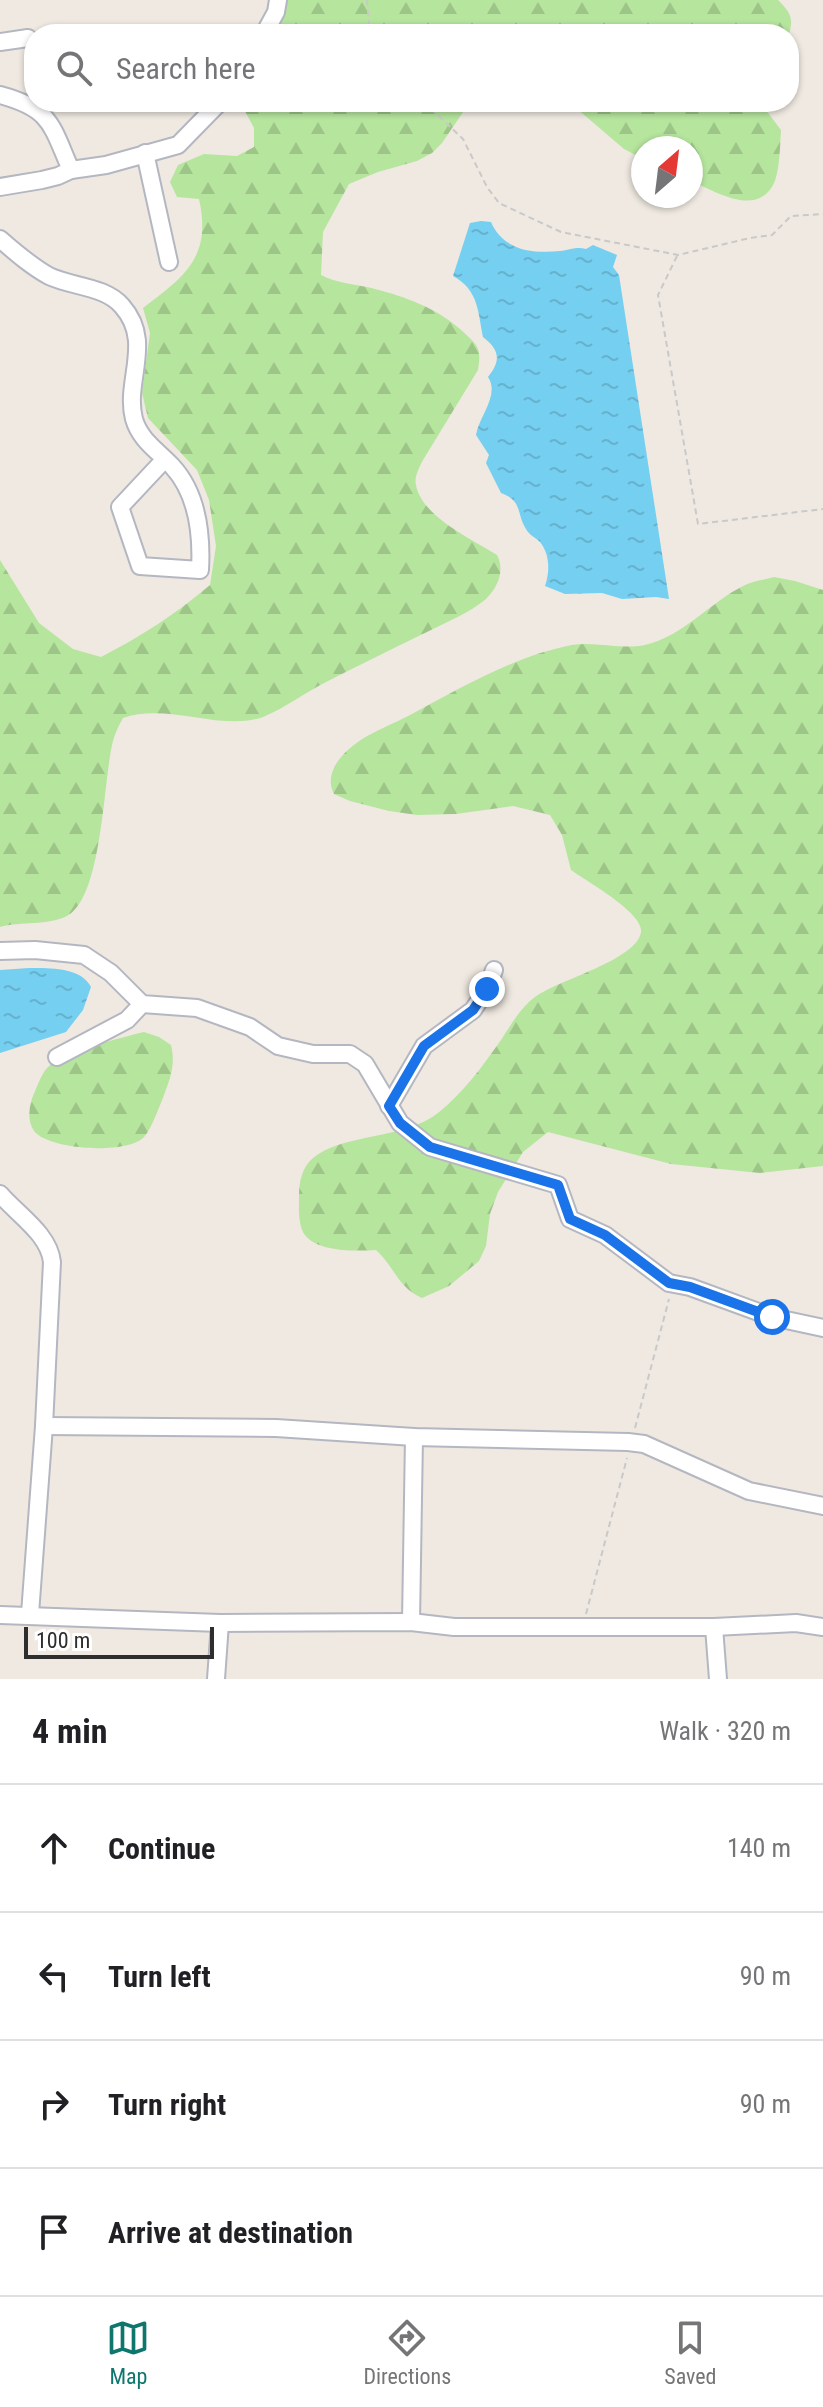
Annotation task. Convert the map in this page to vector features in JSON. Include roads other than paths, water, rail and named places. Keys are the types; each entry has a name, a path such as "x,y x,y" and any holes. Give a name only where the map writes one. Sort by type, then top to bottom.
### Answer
{"street":[{"path":"269,24 278,0"},
{"path":"0,42 24,39"},
{"path":"0,95 24,103"},
{"path":"42,112 71,170"},
{"path":"0,187 106,165 178,145 210,112"},
{"path":"145,153 169,262"},
{"path":"0,239 51,276 100,292 122,305 130,317 139,350 133,414 137,428 147,443 165,459 183,481 195,509 200,570 140,566 120,507 165,459"},
{"path":"0,951 35,950 84,955 111,973 142,1004 197,1008 250,1027 278,1046 313,1054 350,1054 365,1064 400,1123 430,1147 558,1185 570,1219 605,1235 669,1283 690,1287 772,1317 823,1328"},
{"path":"389,1106 424,1046 473,1010 487,989 494,970"},
{"path":"57,1057 127,1020 142,1004"},
{"path":"0,1194 51,1250 44,1426 30,1614"},
{"path":"44,1426 276,1428 414,1437 628,1442 644,1444 749,1491 823,1506"},
{"path":"411,1622 414,1437"},
{"path":"0,1615 220,1623 411,1622 454,1627 714,1627 796,1623 823,1627"},
{"path":"216,1679 220,1623"},
{"path":"714,1627 718,1679"}],"water":[{"path":"491,222 503,239 529,251 586,249 593,245 617,255 613,267 619,275 669,599 622,599 602,593 565,594 545,586 548,569 546,552 527,531 513,500 501,493 486,463 489,455 476,435 492,391 488,377 497,356 493,346 483,337 473,295 453,276 470,223"},
{"path":"29,968 72,972 91,987 83,1010 66,1032 0,1053 0,970"}]}
